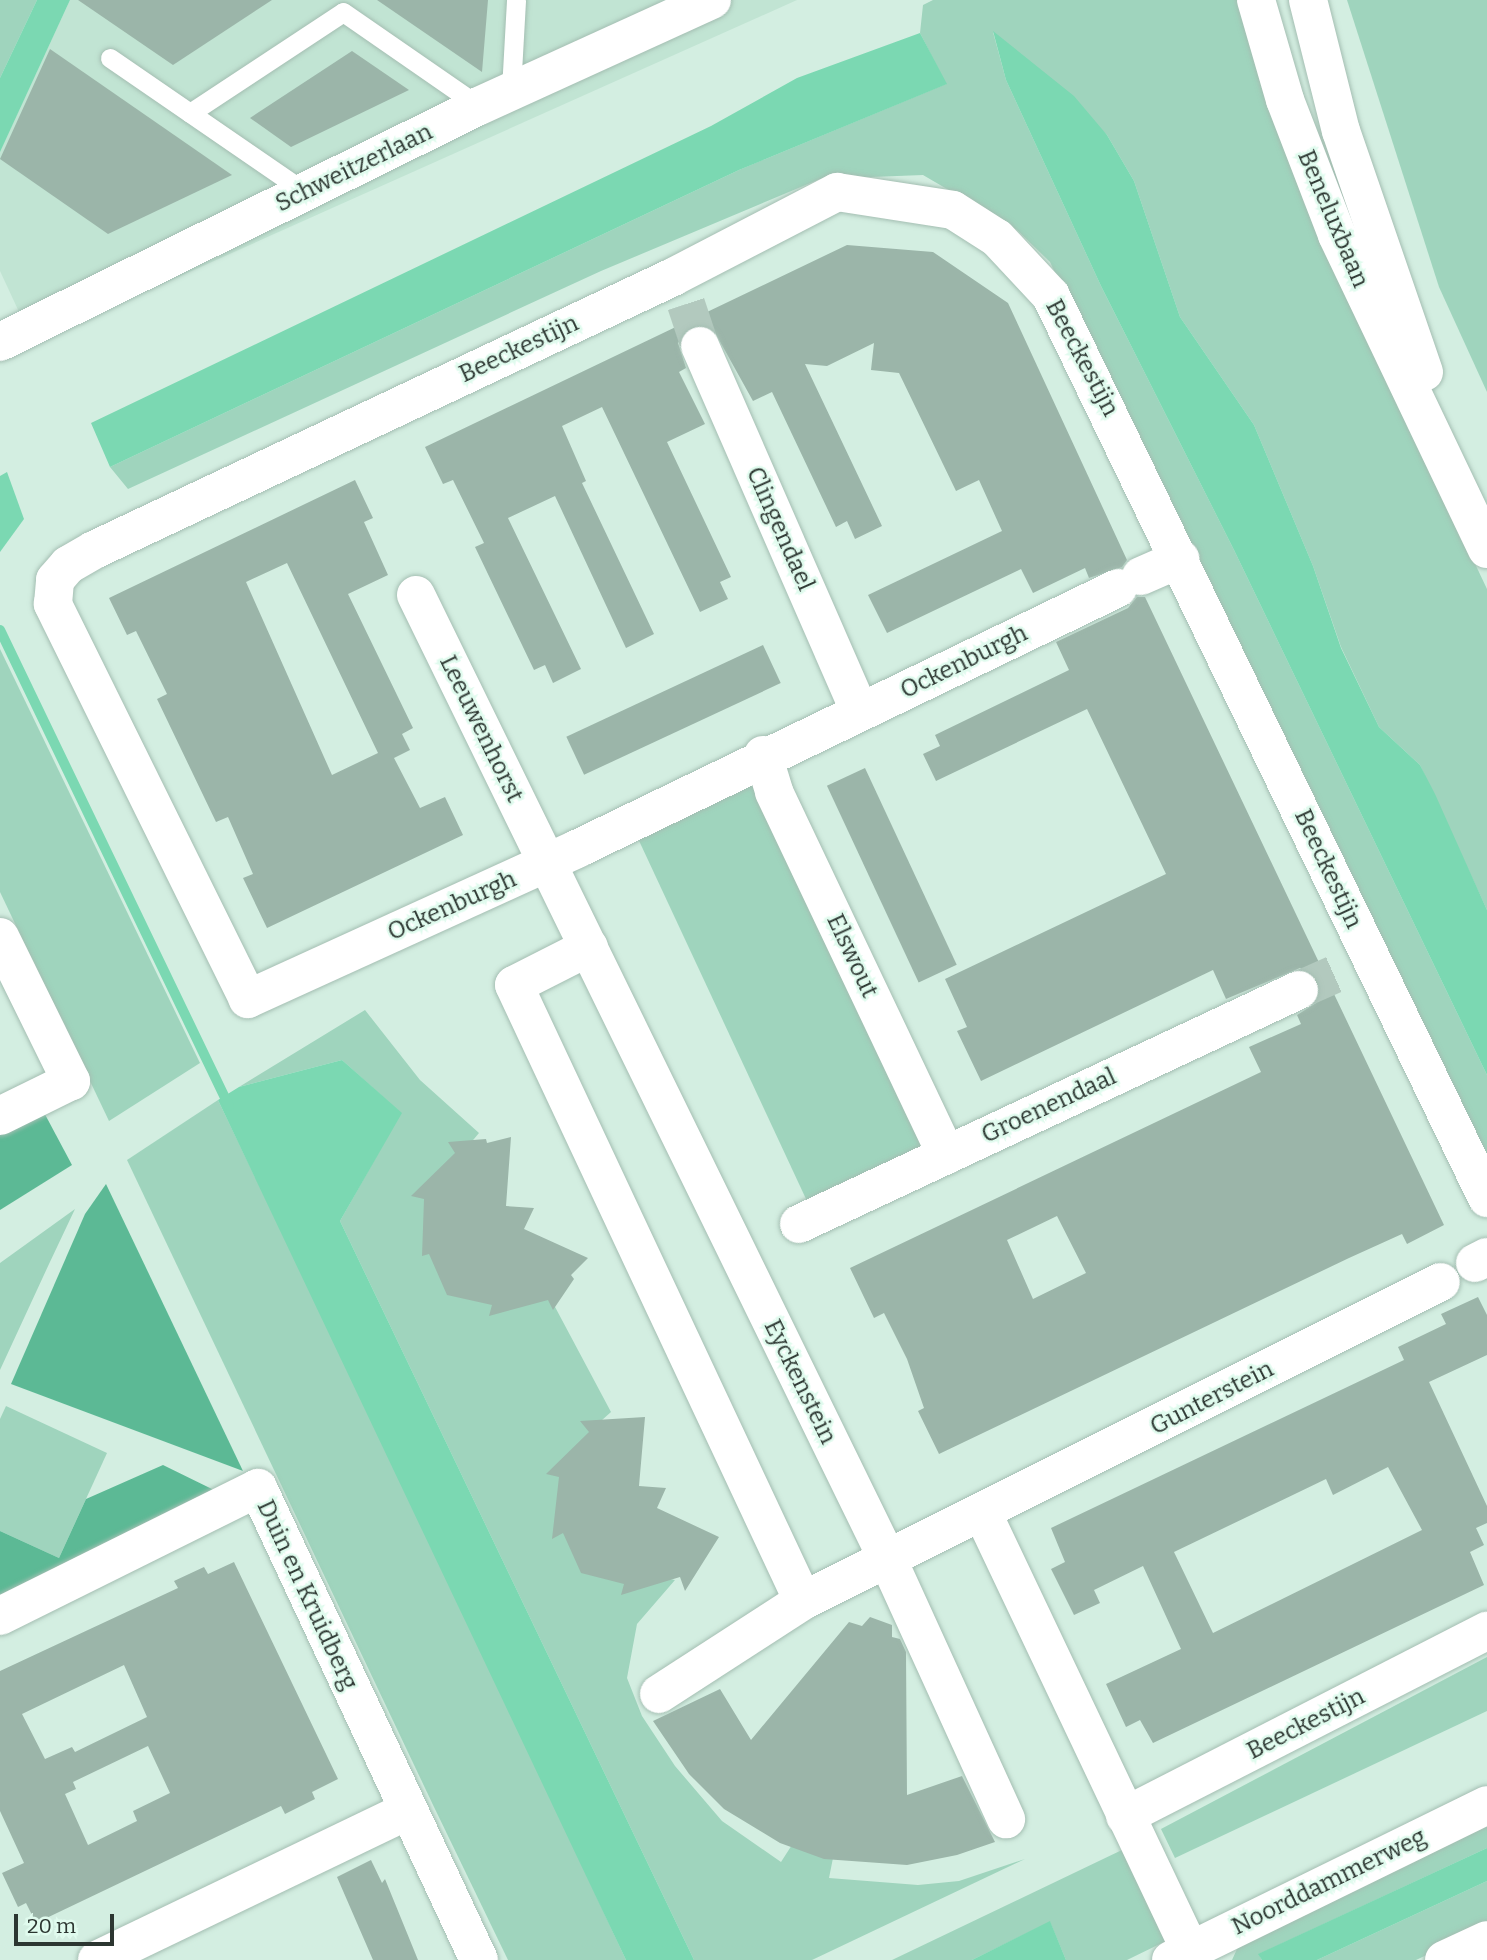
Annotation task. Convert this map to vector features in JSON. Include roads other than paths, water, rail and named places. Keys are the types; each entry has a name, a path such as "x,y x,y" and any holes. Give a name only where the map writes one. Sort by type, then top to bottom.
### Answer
{"street":[{"name":"Schweitzerlaan","path":"0,342 495,98 711,0"},
{"name":"Beneluxbaan","path":"1256,0 1285,100 1337,235 1487,549"},
{"name":"Beneluxbaan","path":"1308,0 1341,131 1424,369 1431,430"},
{"name":"Beeckestijn","path":"94,550 679,290 837,192 953,210 997,238 1051,296 1180,559 1357,964 1487,1198"},
{"name":"Clingendael","path":"700,346 860,712"},
{"name":"Ockenburgh","path":"94,550 68,565 55,580 53,604 248,999 546,863 763,755 860,712 1180,559"},
{"name":"Leeuwenhorst","path":"416,595 546,863"},
{"name":"Elswout","path":"763,755 774,792 946,1155"},
{"name":"Eyckenstein","path":"546,863 888,1560 1006,1819"},
{"path":"0,937 71,1081 0,1116"},
{"path":"589,947 514,985 803,1601"},
{"name":"Groenendaal","path":"799,1224 1300,990"},
{"name":"Gunterstein","path":"659,1694 803,1601 983,1514 1441,1282"},
{"name":"Duin en Kruidberg","path":"0,1616 258,1488 406,1811"},
{"path":"983,1514 1125,1816 1185,1957"},
{"name":"Beeckestijn","path":"1125,1816 1487,1631"},
{"name":"Noorddammerweg","path":"1185,1957 1487,1805"},
{"path":"97,1960 406,1811 479,1960"},
{"path":"1444,1960 1487,1940"}],"lane":[{"path":"190,113 343,12 495,98 516,0"},
{"path":"110,58 305,192"}],"waterway":[{"path":"0,630 229,1106"}],"tunnel":[{"path":"686,304 700,346"},
{"path":"1299,990 1344,970"}]}
